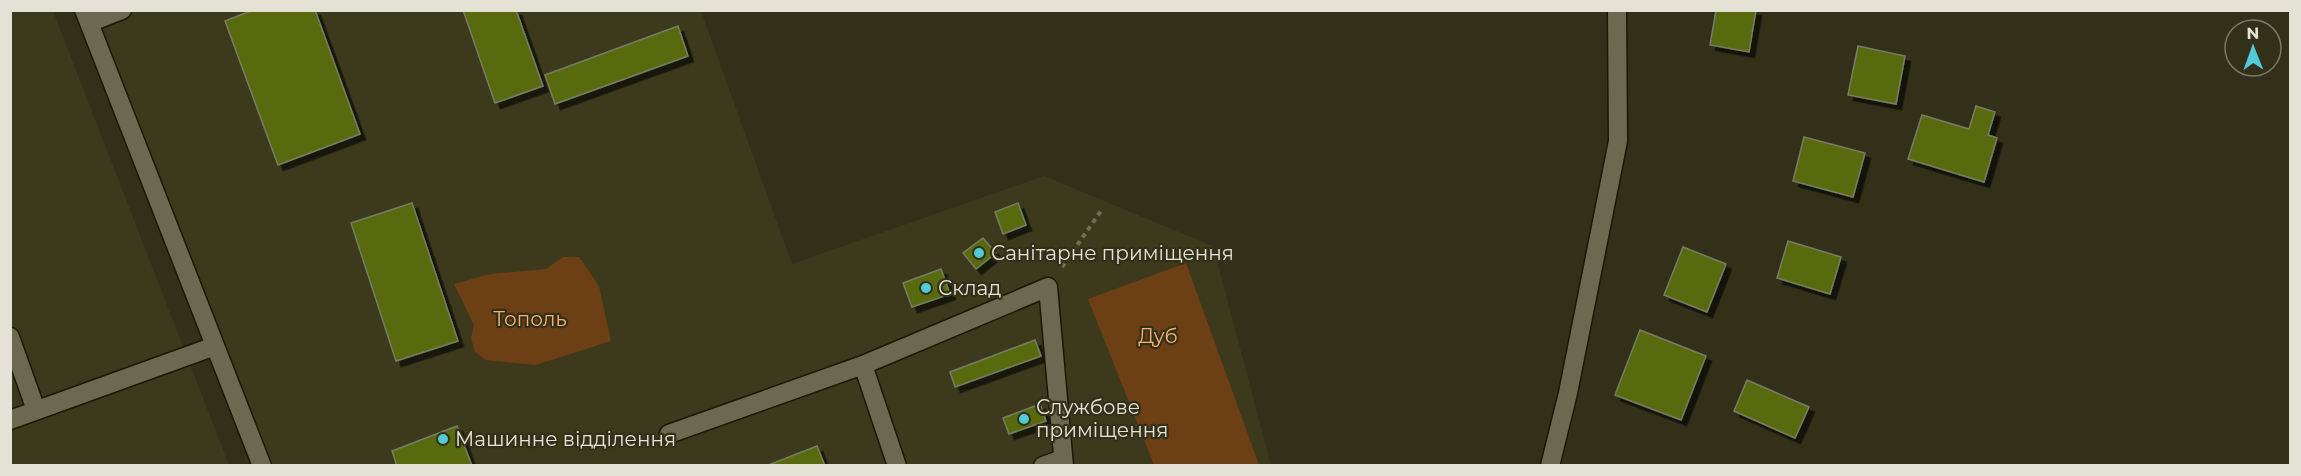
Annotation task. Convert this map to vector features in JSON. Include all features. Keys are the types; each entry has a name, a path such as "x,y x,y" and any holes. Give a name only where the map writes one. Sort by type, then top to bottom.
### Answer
{"street":[{"path":"122,10 87,17 262,465"},
{"path":"1550,465 1568,393 1618,141 1617,10"},
{"path":"669,434 863,365 1048,287 1063,462 1043,465"},
{"path":"10,337 36,410"},
{"path":"10,420 215,346"},
{"path":"863,365 897,465"}],"path":[{"path":"1048,287 1103,208"}],"shaded area":[{"path":"10,11 53,11 229,465 11,465"},
{"path":"94,11 701,11 792,264 1044,176 1213,246 1271,465 271,465"}],"green space":[{"name":"Тополь","path":"563,257 579,257 599,286 611,341 536,365 486,360 475,352 471,338 474,325 454,284 490,274 546,269"},
{"name":"Дуб","path":"1186,263 1259,465 1154,465 1088,299"}],"building":[{"path":"253,10 315,10 360,134 278,165 225,21"},
{"path":"463,10 516,10 543,86 495,103"},
{"path":"1716,10 1756,10 1749,52 1710,45"},
{"path":"678,26 688,56 555,104 545,75"},
{"path":"1858,46 1905,56 1896,104 1848,95"},
{"path":"1976,106 1995,112 1988,135 1997,138 1984,182 1908,159 1922,115 1969,129"},
{"path":"1804,137 1865,153 1853,197 1793,181"},
{"path":"412,203 458,341 396,361 351,223"},
{"path":"1018,203 1026,225 1003,234 995,212"},
{"name":"Санітарне приміщення","path":"983,238 996,253 976,269 963,253"},
{"path":"1788,241 1841,257 1830,294 1777,278"},
{"path":"1683,247 1726,264 1707,312 1664,295"},
{"name":"Склад","path":"941,269 950,294 912,307 903,283"},
{"path":"1640,330 1706,356 1681,420 1615,395"},
{"path":"1035,340 1041,356 955,387 950,372"},
{"path":"1747,380 1809,407 1795,438 1734,411"},
{"name":"Службове приміщення","path":"1040,404 1046,421 1009,434 1003,418"},
{"name":"Машинне відділення","path":"457,426 472,466 397,466 392,451"},
{"path":"817,446 825,466 766,466"}],"place":[{"name":"Санітарне приміщення","path":"979,253"},
{"name":"Склад","path":"926,288"},
{"name":"Службове приміщення","path":"1024,419"},
{"name":"Машинне відділення","path":"443,439"}]}
